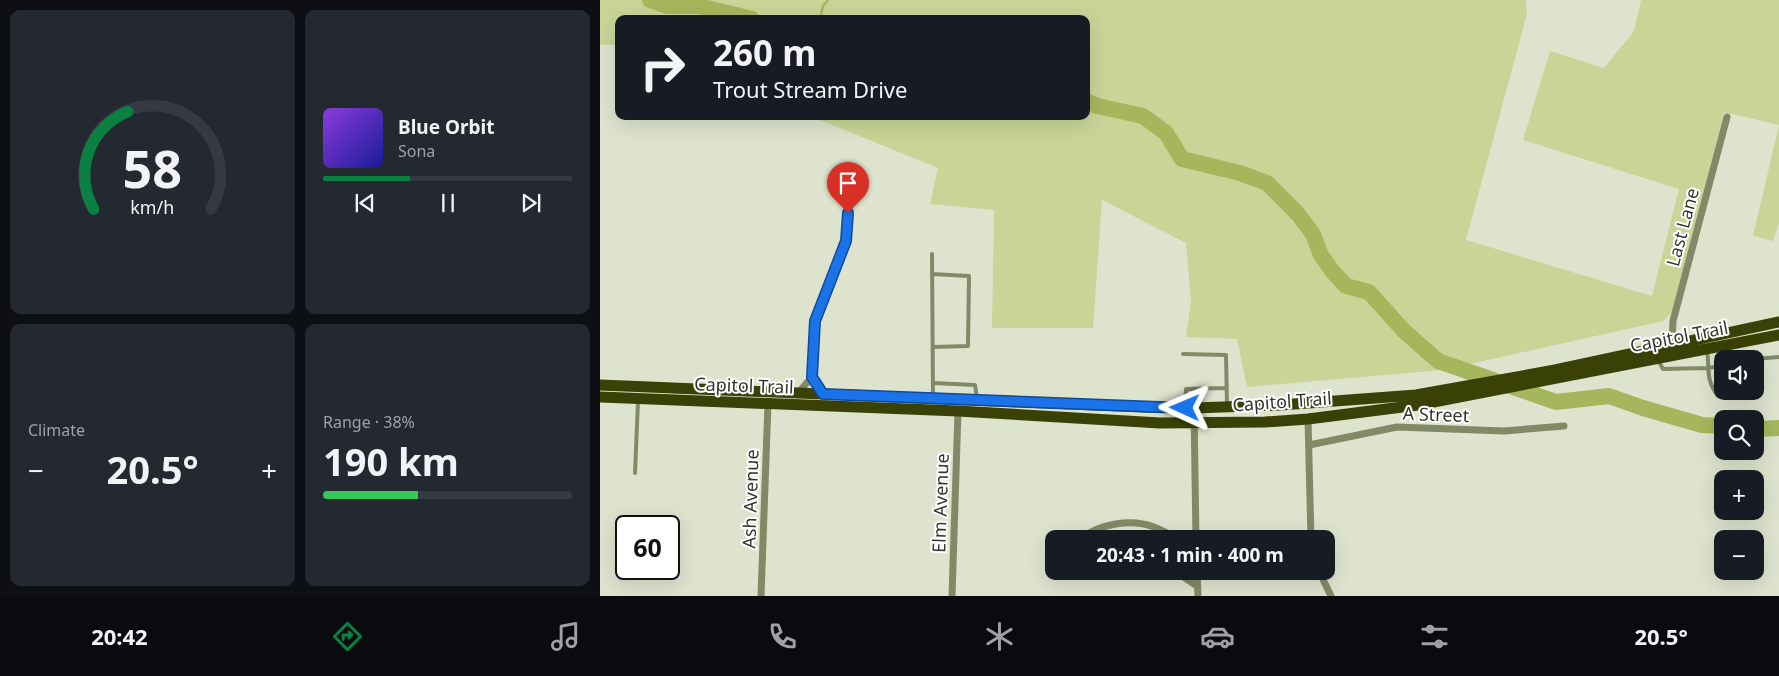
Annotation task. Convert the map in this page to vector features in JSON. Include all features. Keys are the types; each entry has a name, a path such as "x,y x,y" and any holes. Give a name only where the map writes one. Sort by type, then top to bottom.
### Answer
{"main road":[{"name":"Capitol Trail","path":"600,397 958,411 1194,424 1308,419 1417,400 1642,356 1672,345 1779,322"},
{"name":"Capitol Trail","path":"1642,356 1658,358 1779,335"},
{"name":"Capitol Trail","path":"600,385 1190,408 1417,400"}],"street":[{"name":"Last Lane","path":"1672,345 1673,321 1727,117"},
{"path":"823,394 812,377 815,321 846,241 848,195"},
{"path":"798,393 812,377"},
{"name":"Ash Avenue","path":"761,596 768,404"},
{"path":"1190,408 1194,424 1196,530"},
{"name":"Elm Avenue","path":"952,596 958,411"},
{"path":"1308,419 1312,530"},
{"name":"A Street","path":"1309,445 1398,427 1504,431 1564,426"},
{"path":"1094,530 1105,526 1135,523 1154,526 1161,530"},
{"path":"1188,580 1197,586"},
{"path":"1197,580 1198,596"},
{"path":"1323,580 1331,596"}],"lane":[{"path":"932,254 934,399"},
{"path":"932,274 969,276 968,346 933,347"},
{"path":"1706,348 1710,386 1714,391"},
{"path":"1182,354 1226,355 1227,407"},
{"path":"1764,358 1779,357"},
{"path":"1658,358 1663,368 1714,367"},
{"path":"933,383 975,385 978,401"},
{"path":"1190,408 1186,390 1226,388"},
{"path":"635,473 638,398"}],"green space":[{"path":"600,0 1526,0 1527,14 1466,240 1652,296 1679,189 1523,140 1550,51 1604,68 1634,31 1641,0 1779,0 1779,125 1724,112 1674,310 1663,321 1443,370 1247,387 1237,339 1186,337 1191,301 1186,243 1102,200 1093,328 992,328 994,210 930,204 938,168 820,120 1090,120 1090,15 615,15 615,45 600,45"},
{"path":"1779,125 1779,223 1773,241 1753,236"}],"waterway":[{"path":"650,0 667,6 699,6 736,15"},
{"path":"821,15 823,6 828,0"},
{"path":"1090,103 1143,116 1166,133 1182,159 1240,173 1267,183 1298,214 1313,234 1321,255 1346,286 1369,292 1403,330 1438,361 1556,402 1609,396 1702,425 1714,426"},
{"path":"1764,429 1779,428"}],"route":[{"path":"848,213 846,241 843,251 815,321 812,377 823,394 1185,408"}]}
